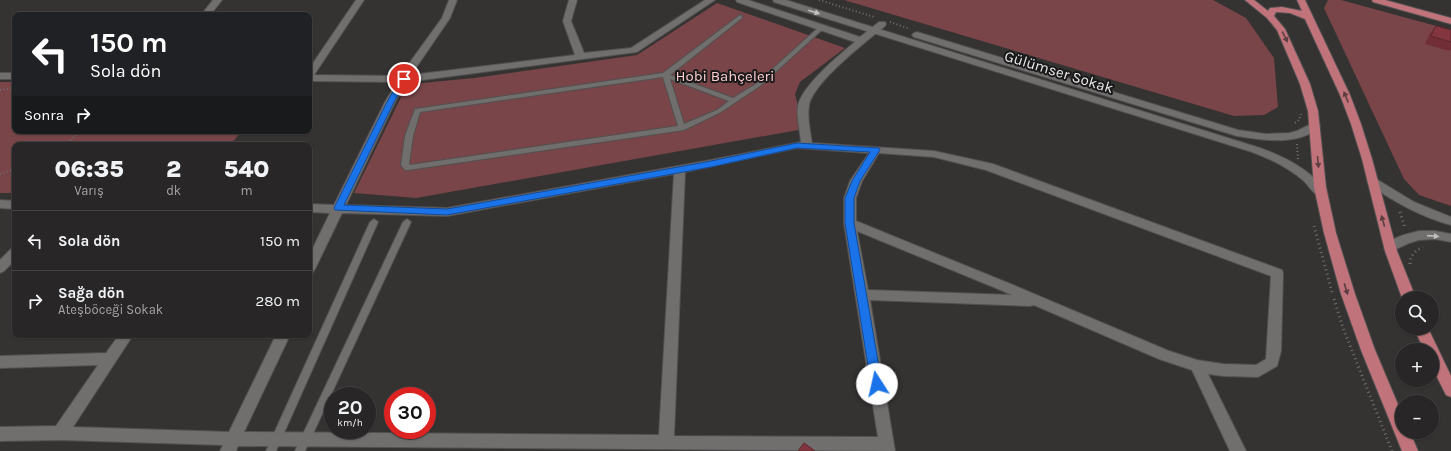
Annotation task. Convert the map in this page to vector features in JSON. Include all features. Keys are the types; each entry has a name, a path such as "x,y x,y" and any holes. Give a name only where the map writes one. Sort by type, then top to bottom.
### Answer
{"main road":[{"path":"1249,0 1270,16 1281,29 1305,84 1315,125 1321,193 1330,233 1348,294 1368,350 1410,451"},
{"path":"1301,0 1345,95 1356,124 1373,181 1390,248 1406,291"},
{"path":"1376,0 1451,21"},
{"path":"1400,0 1451,14"},
{"path":"1270,16 1273,10 1279,8 1294,11 1309,18"},
{"path":"1439,366 1451,391"}],"street":[{"path":"208,12 218,0"},
{"path":"312,72 360,0"},
{"path":"312,263 390,102 446,18 453,0"},
{"path":"573,0 567,21 581,56"},
{"path":"312,77 404,79 634,50 711,0"},
{"path":"740,0 862,41"},
{"name":"Gülümser Sokak","path":"776,0 878,28 1256,150 1272,156 1293,167 1312,181 1321,193"},
{"path":"803,0 878,28 1237,132 1269,138 1288,132 1297,135 1315,125"},
{"path":"807,146 803,104 808,92 821,78 878,28"},
{"path":"0,76 12,76"},
{"path":"312,208 447,212 680,170 797,145 934,154 989,167 1277,273 1274,351 1272,362 1258,371 1223,370 1197,366 1164,355 1039,301 850,223"},
{"path":"0,434 60,433 231,445 666,442 888,447 850,223 850,198 856,181 876,150"},
{"path":"666,442 680,170"},
{"path":"1373,181 1387,193 1402,202 1429,214 1451,221"},
{"path":"0,204 12,204"},
{"path":"1390,248 1401,240 1412,236 1430,235 1451,238"},
{"path":"0,268 12,255"},
{"path":"862,295 1039,301"},
{"path":"60,433 124,338"},
{"path":"231,445 282,338"},
{"path":"0,362 110,359"},
{"path":"1197,366 1238,451"}],"lane":[{"path":"665,75 740,18"},
{"path":"734,101 665,75 417,110 409,136 405,165 408,168 682,128 719,111 734,101 758,85 821,28"},
{"path":"665,75 682,128"},
{"path":"273,445 374,222"},
{"path":"303,445 407,222"}],"path":[{"path":"0,90 12,88"},
{"path":"1293,167 1299,162 1297,142 1288,132 1299,120 1300,109"},
{"path":"68,142 77,134"},
{"path":"0,174 12,170"},
{"path":"1402,202 1398,206 1405,230 1423,247 1416,250 1412,255 1410,261 1412,271"}],"green space":[{"path":"844,0 1213,0 1246,18 1274,58 1278,107 1264,115 1234,116"},
{"path":"1328,0 1341,0 1451,30 1451,206 1419,195 1404,179 1324,8"},
{"name":"Hobi Bahçeleri","path":"717,3 845,48 800,82 795,94 804,129 416,198 354,193 405,89 422,83 474,78 637,55"},
{"path":"0,82 12,82 12,134 239,134 233,142 12,142 12,193 0,193"}],"building":[{"path":"1437,26 1451,30 1451,42 1431,36 1435,27"},
{"path":"804,443 815,451 798,451"}],"route":[{"path":"404,79 390,102 338,208 447,212 711,164 797,145 876,150 856,181 850,198 850,223 877,384"}]}
